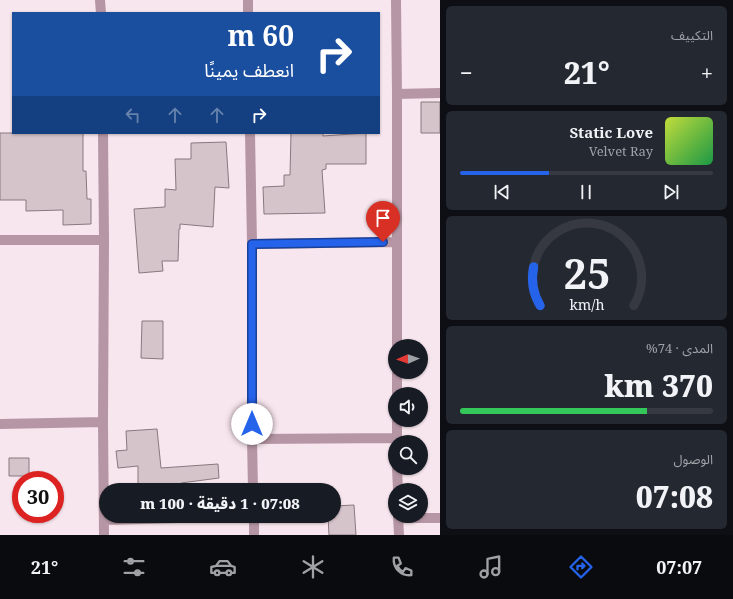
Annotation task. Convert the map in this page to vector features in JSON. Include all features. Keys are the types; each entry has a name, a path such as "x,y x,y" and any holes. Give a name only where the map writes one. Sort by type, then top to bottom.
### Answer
{"street":[{"path":"100,0 101,12"},
{"path":"248,0 248,12"},
{"path":"396,0 397,339"},
{"path":"397,94 440,93"},
{"path":"103,134 104,483"},
{"path":"250,134 253,483"},
{"path":"0,240 104,240"},
{"path":"252,244 397,242"},
{"path":"0,424 103,422"},
{"path":"252,439 388,440"},
{"path":"428,518 440,518"},
{"path":"104,523 104,535"},
{"path":"254,523 254,535"},
{"path":"398,523 399,535"}],"building":[{"path":"421,102 440,102 440,133 421,133"},
{"path":"0,133 83,134 83,171 86,171 87,199 91,199 91,224 63,225 63,210 26,211 26,200 0,200"},
{"path":"291,134 323,134 323,136 366,134 366,164 326,164 326,169 322,170 325,213 264,214 263,187 284,186 284,175 290,175"},
{"path":"226,142 229,188 215,187 213,227 180,224 178,261 162,261 163,271 139,273 134,209 165,207 165,189 176,190 175,159 191,159 191,143"},
{"path":"142,321 163,321 163,359 141,358"},
{"path":"157,429 161,468 218,464 219,478 181,483 138,483 138,466 118,468 116,451 127,450 126,431"},
{"path":"9,458 29,458 29,471 12,471 12,476 9,476"},
{"path":"354,505 356,535 329,535 328,523 341,523 341,506"}],"route":[{"path":"252,424 252,244 383,242"}]}
